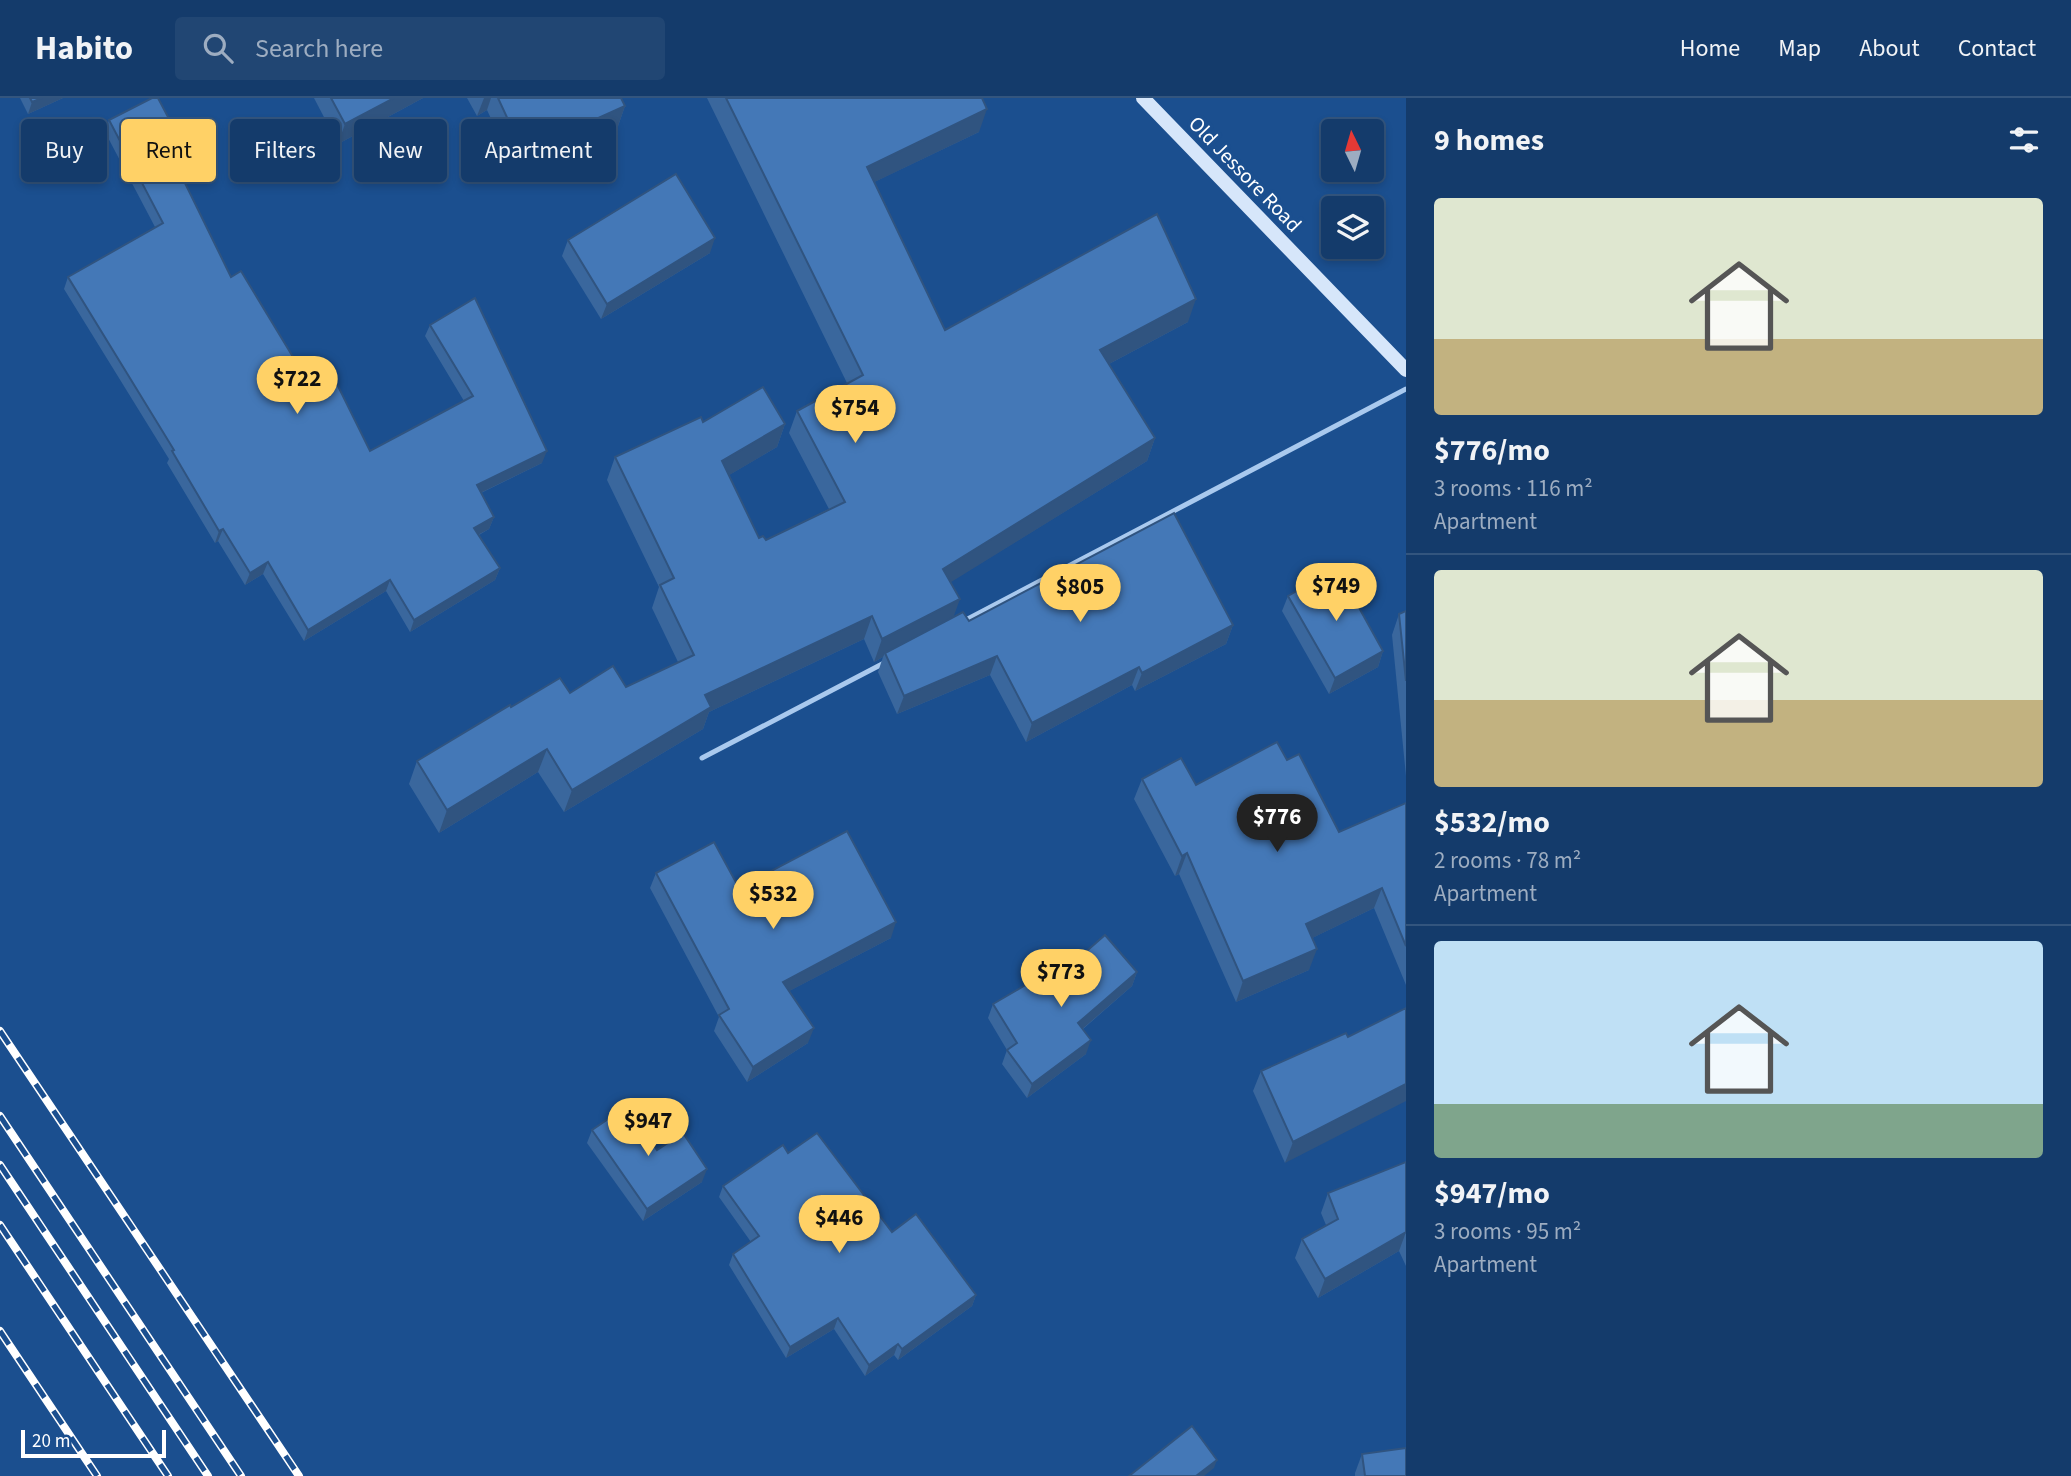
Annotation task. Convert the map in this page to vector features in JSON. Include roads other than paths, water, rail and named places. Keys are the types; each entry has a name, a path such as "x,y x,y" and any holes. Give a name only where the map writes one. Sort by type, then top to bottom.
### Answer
{"main road":[{"name":"Old Jessore Road","path":"1143,98 1406,370"}],"lane":[{"path":"949,628 1406,389"},
{"path":"702,758 888,661"}],"railway":[{"path":"0,1031 299,1476"},
{"path":"0,1116 241,1476"},
{"path":"0,1165 208,1476"},
{"path":"0,1225 168,1476"},
{"path":"0,1331 97,1476"}]}
